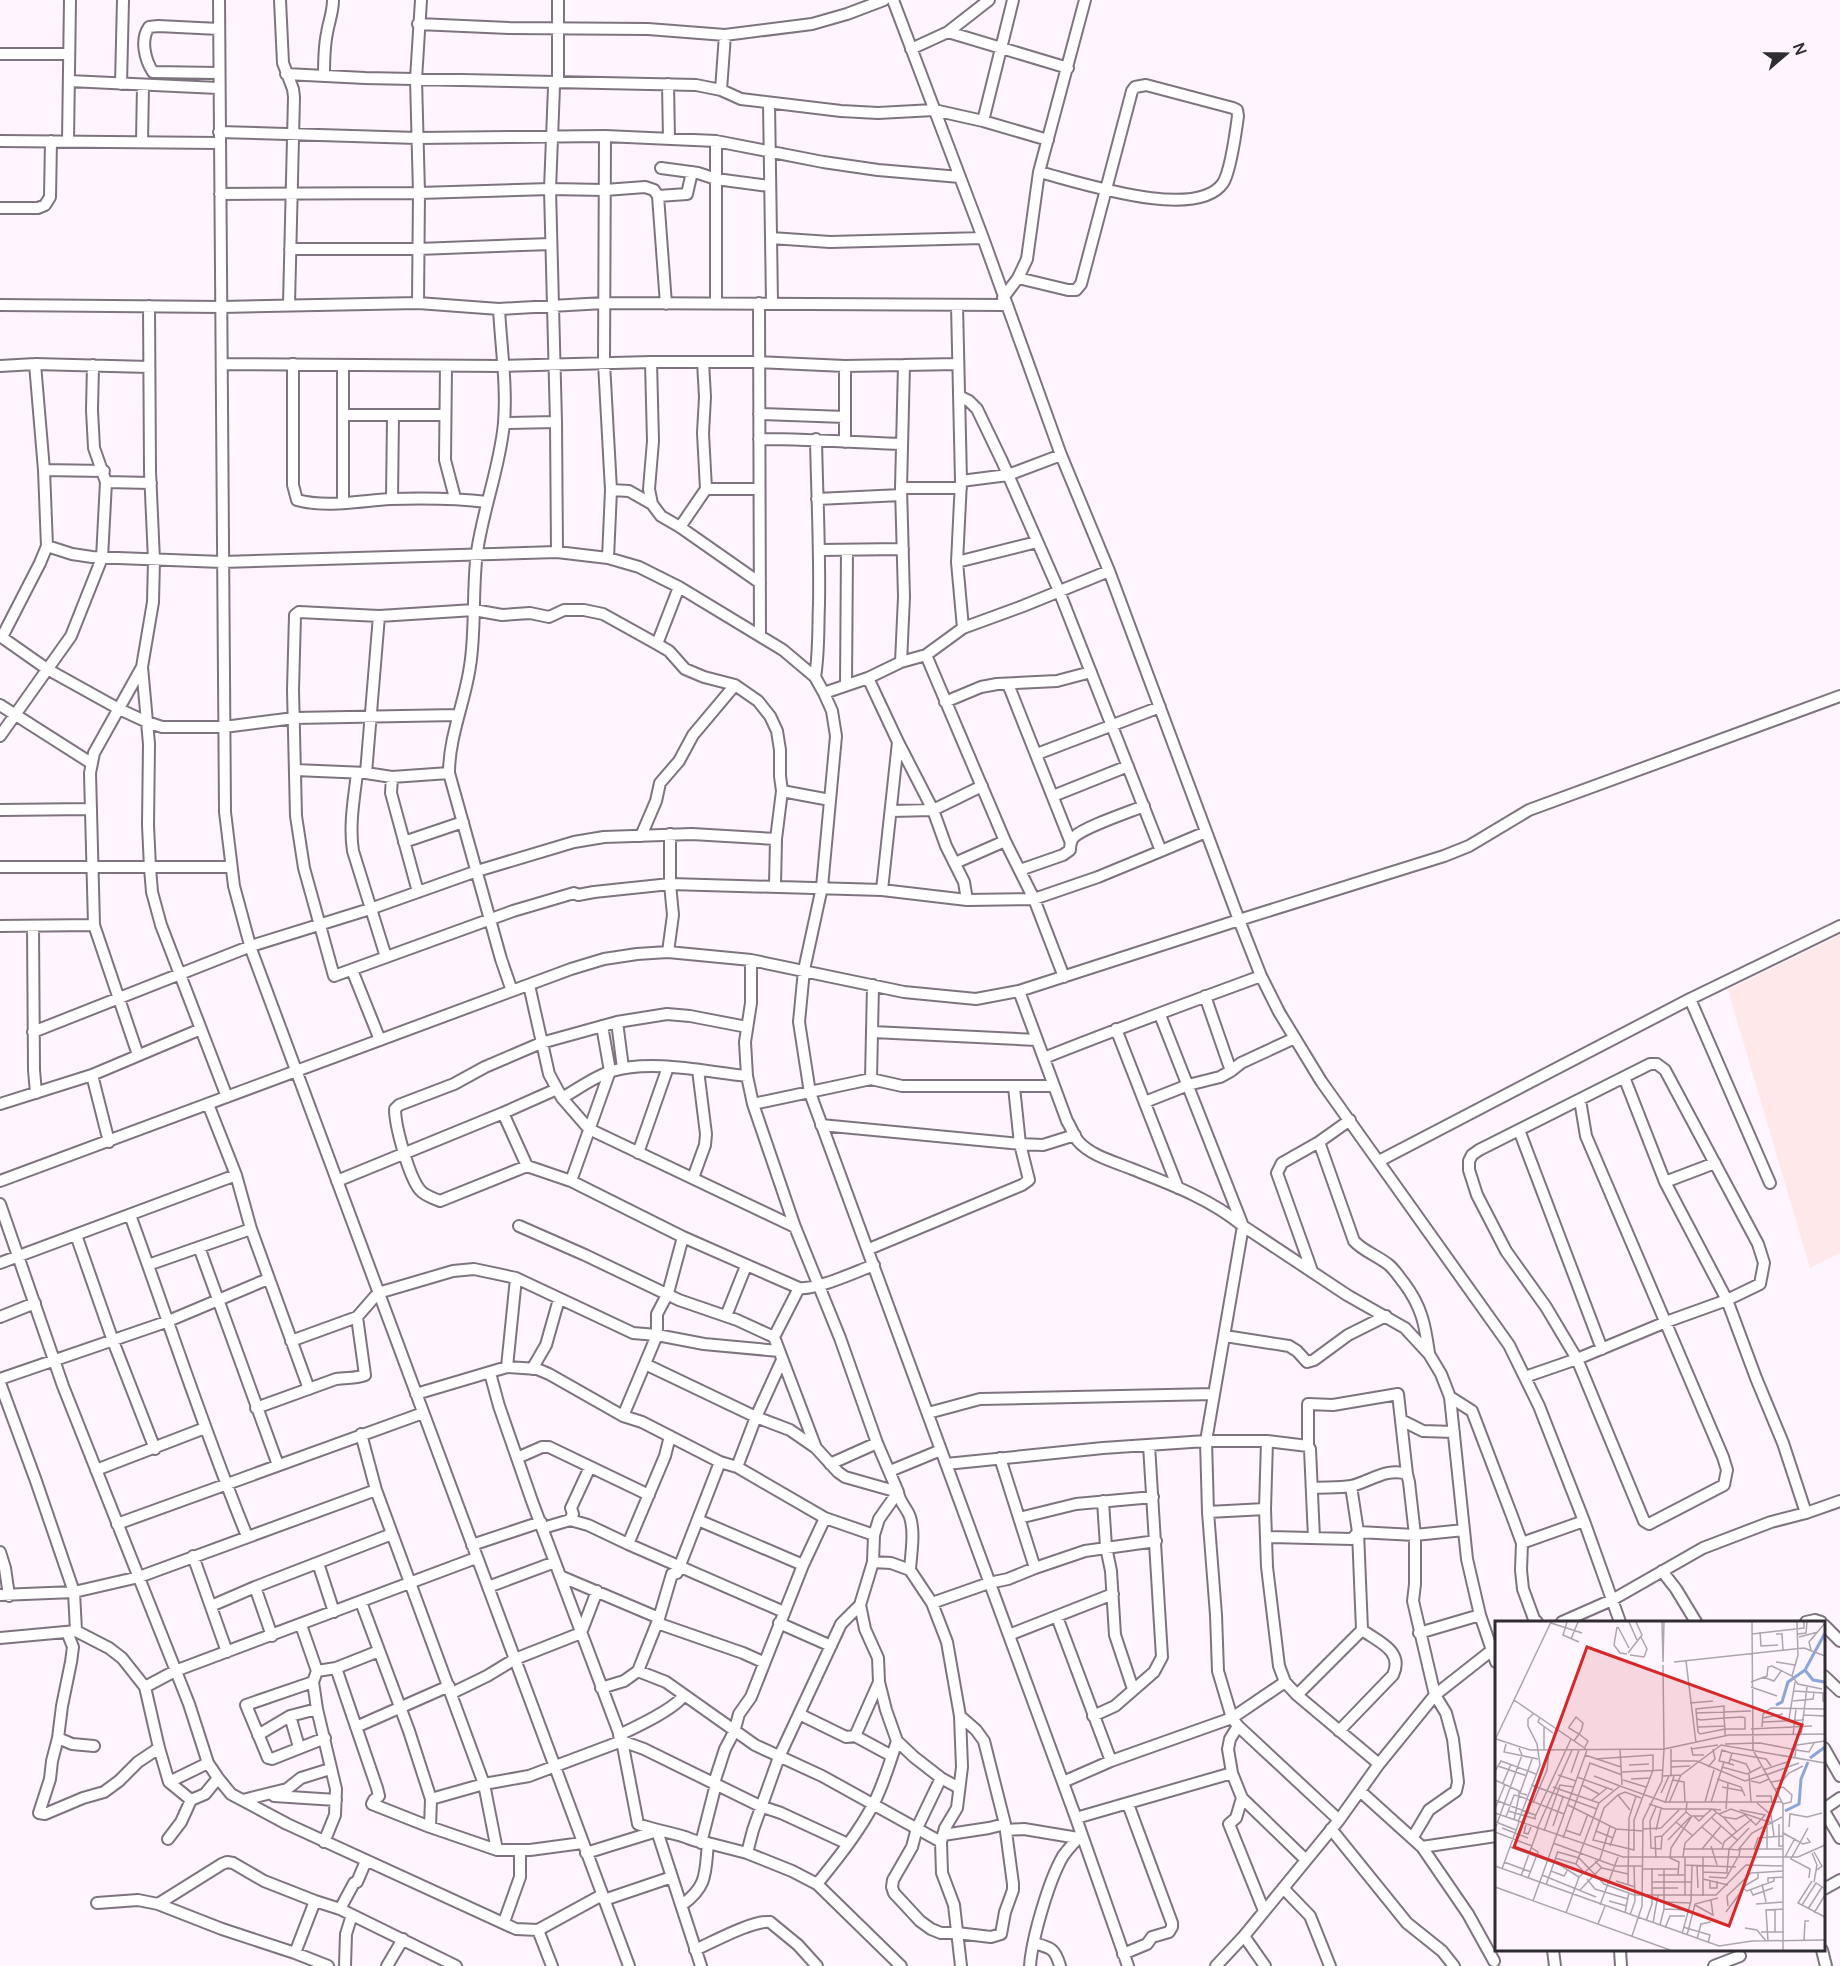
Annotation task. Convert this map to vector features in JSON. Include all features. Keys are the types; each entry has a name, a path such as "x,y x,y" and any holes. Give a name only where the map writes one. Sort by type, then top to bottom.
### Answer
{"street":[{"path":"68,141 70,0"},
{"path":"122,84 123,0"},
{"path":"219,0 225,812 234,886 251,949 629,1966"},
{"path":"280,0 283,63 293,89 290,304"},
{"path":"324,76 324,49 332,17 333,0"},
{"path":"418,303 416,79 421,0"},
{"path":"557,552 550,189 551,136 555,82 558,78 558,0"},
{"path":"418,24 478,27 648,28 725,35 812,24 884,0"},
{"path":"893,0 983,238 1061,455 1109,571 1261,976 1279,1012 1321,1081 1509,1345 1539,1406 1584,1521 1619,1621"},
{"path":"968,0 973,13"},
{"path":"911,49 948,33 989,0"},
{"path":"982,121 1013,0"},
{"path":"1005,301 1027,259 1039,172 1085,0"},
{"path":"218,73 153,72 146,61 145,33 149,27 158,26 219,29"},
{"path":"948,33 1068,68"},
{"path":"721,90 725,35"},
{"path":"0,54 69,54"},
{"path":"286,74 696,85 721,90 741,99 769,103 869,112 934,110 1048,140"},
{"path":"69,81 218,88"},
{"path":"668,84 669,139"},
{"path":"142,142 143,85"},
{"path":"1018,278 1068,290 1076,290 1081,284 1106,189 1132,91 1135,87 1146,85 1237,110 1238,116 1224,182 1212,195 1193,200 1168,201 1106,189 1039,172"},
{"path":"769,103 772,303"},
{"path":"0,141 142,142 292,134 417,138 605,136 716,141 878,170 913,175 960,177"},
{"path":"605,136 604,363 610,490 608,558"},
{"path":"0,208 38,208 45,205 50,197 51,141"},
{"path":"716,141 716,303"},
{"path":"661,168 692,172 716,179 769,186"},
{"path":"658,196 687,194 692,172"},
{"path":"220,194 605,190 645,187 654,190 658,196 666,304"},
{"path":"771,238 830,242 983,238"},
{"path":"290,249 418,249 551,244"},
{"path":"0,305 222,307 418,303 499,309 604,303 957,305 1005,301"},
{"path":"759,303 760,636"},
{"path":"957,305 961,484 957,562 963,628"},
{"path":"149,306 150,483 154,560 153,602 142,667 149,744 150,867 156,909 227,1097"},
{"path":"499,309 504,423 477,554 470,670 458,715 449,760 449,773 512,991"},
{"path":"222,364 446,366 651,362 759,362 845,366 958,364"},
{"path":"651,362 653,441 649,489 652,504"},
{"path":"680,527 706,489 703,362"},
{"path":"0,366 35,364 149,367"},
{"path":"35,364 44,470 47,546 1,636 47,669 119,709 147,723 171,728 224,727 294,718 458,715"},
{"path":"293,364 292,443 297,500 343,502 455,498 487,501"},
{"path":"0,736 70,636 102,558 106,482 94,447 93,365"},
{"path":"343,365 343,502"},
{"path":"901,662 904,597 901,444 904,365"},
{"path":"446,366 445,460 455,498"},
{"path":"845,366 845,442"},
{"path":"959,396 969,401 977,409 1008,475 1059,591 1161,851"},
{"path":"759,414 845,417"},
{"path":"343,415 445,415"},
{"path":"392,499 393,416"},
{"path":"504,423 556,422"},
{"path":"759,439 816,439 901,444"},
{"path":"815,677 818,658 820,550 816,439"},
{"path":"817,499 961,484 1008,475 1061,455"},
{"path":"44,470 104,471"},
{"path":"106,482 150,483"},
{"path":"706,489 759,489"},
{"path":"610,490 629,491 652,504 661,516 760,583"},
{"path":"957,562 1036,542"},
{"path":"47,546 72,554 102,558 222,562 557,552 608,558 639,567 678,587 783,650 815,677 832,711 836,736 822,886 804,970 799,1022 810,1092 1063,1782 1080,1836 1128,1966"},
{"path":"820,550 903,549"},
{"path":"846,685 847,550"},
{"path":"824,693 868,678 901,662 926,655 963,628 1109,571"},
{"path":"657,644 678,587"},
{"path":"775,885 776,839 782,791 777,731 770,716 758,701 735,685 704,677 685,669 669,651 603,614 595,612 564,610 549,617 530,613 502,615 474,610 379,616 299,612 295,615 294,718 298,834 304,868 334,976 538,903 574,893 578,895 670,884 775,885 882,890 967,900 1034,899 1098,877 1206,832"},
{"path":"379,616 371,716 351,836 352,851 386,957"},
{"path":"926,655 1005,841 1034,899 1064,977"},
{"path":"138,1055 94,925 94,868 90,809 91,763 94,753 142,667"},
{"path":"945,702 981,687 1057,681 1091,672"},
{"path":"868,678 933,810 946,846 963,882 967,900"},
{"path":"1008,684 1071,843"},
{"path":"641,836 656,801 660,783 679,760 693,735 735,685"},
{"path":"0,1180 604,959 668,952 751,960 915,993 976,999 1019,991 1444,856 1469,846 1529,810 1840,696"},
{"path":"0,705 91,763"},
{"path":"1037,754 1160,707"},
{"path":"882,890 898,742"},
{"path":"1053,796 1128,766"},
{"path":"295,770 362,773 392,777 449,773"},
{"path":"392,777 391,793 418,892"},
{"path":"891,811 933,810 982,786"},
{"path":"782,791 830,800"},
{"path":"1020,870 1063,855 1070,850 1074,837 1144,806"},
{"path":"0,810 90,809"},
{"path":"404,842 463,822"},
{"path":"33,1032 251,946 370,909 477,871 574,842 604,837 670,834 776,839"},
{"path":"668,952 673,915 670,884 670,834"},
{"path":"955,863 1005,841"},
{"path":"0,867 231,867"},
{"path":"0,926 94,925"},
{"path":"1379,1161 1690,999 1840,926"},
{"path":"33,927 33,1032 36,1093"},
{"path":"751,960 751,1003 745,1042 747,1076 753,1104 795,1227 840,1338 877,1443 890,1471 899,1499 910,1516 910,1570 932,1603 947,1642 960,1716 962,1746 957,1808 942,1838 942,1873 954,1905 961,1966"},
{"path":"352,970 380,1040"},
{"path":"1044,1058 1261,976"},
{"path":"529,985 549,1074 560,1093 589,1129 795,1227"},
{"path":"871,1079 873,985"},
{"path":"1019,991 1054,1086 1078,1141 1091,1152 1178,1188 1229,1214 1243,1226 1347,1295 1406,1328 1429,1354 1441,1374 1450,1397 1467,1559 1480,1616 1495,1647 1435,1695 1379,1764 1339,1820 1244,1936 1216,1966"},
{"path":"1205,996 1232,1071"},
{"path":"1690,999 1770,1183"},
{"path":"747,1027 667,1014 617,1022 541,1043 485,1067 454,1084 399,1105 394,1109 394,1116 404,1153 419,1189 440,1202 527,1166 571,1181 683,1237 799,1288 806,1289 874,1265"},
{"path":"1160,1015 1243,1226 1206,1441 1218,1671 1235,1722 1339,1820"},
{"path":"617,1022 623,1068"},
{"path":"571,1181 610,1071 602,1026"},
{"path":"0,1104 92,1075 201,1029"},
{"path":"1116,1029 1178,1188"},
{"path":"873,1032 1036,1040"},
{"path":"1145,1102 1188,1085 1220,1077 1241,1063 1294,1038"},
{"path":"1525,1377 1577,1359 1666,1322 1727,1300 1760,1284 1764,1263 1758,1244 1665,1070 1657,1064 1650,1064 1472,1155 1469,1170 1477,1195 1506,1251 1546,1307 1577,1359 1644,1521 1649,1524 1724,1485 1727,1470 1666,1322 1586,1136 1580,1100"},
{"path":"337,1181 610,1071 637,1066 668,1067 747,1076"},
{"path":"638,1153 668,1067"},
{"path":"693,1178 705,1145 706,1134 698,1070"},
{"path":"92,1075 109,1142"},
{"path":"1624,1077 1665,1182 1727,1300 1783,1443 1806,1513"},
{"path":"753,1104 871,1079 902,1086 1054,1086"},
{"path":"869,1249 1022,1185 1029,1180 1020,1144 1014,1087"},
{"path":"208,1104 236,1175 268,1279 309,1389"},
{"path":"503,1113 527,1166"},
{"path":"1312,1271 1277,1173 1282,1163 1319,1142 1350,1120"},
{"path":"821,1125 1043,1145 1075,1135"},
{"path":"1519,1130 1602,1349"},
{"path":"1319,1142 1354,1241 1392,1267 1414,1297 1425,1322 1429,1354"},
{"path":"1665,1182 1715,1163"},
{"path":"0,1263 236,1175"},
{"path":"0,1204 55,1362 189,1704 208,1762 231,1794 324,1842 516,1929 538,1930 603,1898 672,1877"},
{"path":"130,1215 166,1322 247,1536"},
{"path":"519,1226 679,1300 726,1316 774,1337 816,1448"},
{"path":"148,1265 251,1229"},
{"path":"76,1235 112,1341 155,1449"},
{"path":"623,1416 657,1335 657,1314 668,1293 683,1237"},
{"path":"199,1247 278,1465"},
{"path":"726,1316 746,1266"},
{"path":"291,1341 357,1317 378,1293 453,1271 474,1269 516,1278 633,1333 781,1355"},
{"path":"507,1367 516,1278"},
{"path":"159,1748 138,1762 104,1792 45,1814 39,1813 50,1779 73,1647 74,1592 0,1381 166,1322 268,1279"},
{"path":"774,1337 799,1288"},
{"path":"532,1369 546,1345 559,1299"},
{"path":"0,1317 34,1304"},
{"path":"1225,1336 1289,1346 1307,1362 1314,1360 1348,1335 1386,1316"},
{"path":"256,1408 336,1379 358,1378 365,1375 357,1317"},
{"path":"737,1467 781,1355"},
{"path":"645,1364 801,1436 845,1477 898,1492"},
{"path":"416,1394 507,1367 532,1369 549,1374 623,1416 642,1422 720,1462 737,1467 825,1518 874,1535"},
{"path":"490,1373 517,1458 621,1738 638,1824 657,1831 747,1853 792,1870 817,1884 901,1966"},
{"path":"928,1413 980,1399 1214,1394"},
{"path":"1314,1538 1310,1449 1308,1446 1308,1404 1333,1405 1398,1394 1415,1534 1413,1602 1435,1695 1446,1713 1453,1739 1458,1782 1456,1791 1429,1810 1413,1838"},
{"path":"1450,1397 1472,1411 1522,1543 1523,1589 1536,1621"},
{"path":"117,1524 423,1413"},
{"path":"1401,1420 1423,1431 1454,1432"},
{"path":"96,1470 205,1428"},
{"path":"361,1434 376,1490 484,1784 497,1850"},
{"path":"628,1544 665,1456 670,1436"},
{"path":"946,1464 1206,1441 1267,1441 1308,1446"},
{"path":"1267,1441 1266,1537 1279,1666 1285,1682 1297,1695 1379,1764"},
{"path":"830,1464 877,1443"},
{"path":"1094,1716 1115,1706 1154,1672 1162,1657 1149,1445"},
{"path":"517,1458 545,1446 649,1496"},
{"path":"890,1471 941,1450"},
{"path":"1000,1458 1035,1568"},
{"path":"601,1688 624,1680 638,1671 658,1621 672,1574 677,1573 720,1462"},
{"path":"570,1520 573,1514 571,1508 590,1467"},
{"path":"1312,1488 1351,1486 1382,1475 1399,1472 1407,1474"},
{"path":"1297,1695 1362,1630 1358,1532 1351,1486"},
{"path":"0,1552 5,1568 4,1595 74,1592 139,1576 376,1490"},
{"path":"747,1853 760,1806 779,1757 841,1624 860,1605 873,1562 874,1535 879,1519 898,1492"},
{"path":"1019,1518 1061,1507 1153,1497"},
{"path":"1103,1501 1115,1635 1133,1689"},
{"path":"1566,1621 1612,1600 1703,1548 1771,1522 1840,1501"},
{"path":"1208,1512 1265,1509"},
{"path":"682,1905 695,1895 705,1877 704,1843 715,1783 725,1749 734,1732 739,1714 751,1697 779,1623 825,1518"},
{"path":"472,1545 542,1525 570,1520 588,1525 784,1612"},
{"path":"698,1520 803,1565"},
{"path":"1522,1543 1584,1521"},
{"path":"1358,1532 1415,1534 1464,1530"},
{"path":"1266,1537 1352,1539 1358,1532"},
{"path":"211,1606 392,1534"},
{"path":"932,1603 989,1583 1008,1579 1084,1551 1156,1542"},
{"path":"193,1556 227,1652"},
{"path":"145,1687 175,1671 477,1558"},
{"path":"488,1587 555,1562"},
{"path":"873,1562 891,1563 910,1570"},
{"path":"318,1563 334,1612"},
{"path":"1662,1571 1676,1589 1695,1621"},
{"path":"560,1576 597,1591 658,1621 763,1662"},
{"path":"255,1587 272,1636"},
{"path":"356,1727 487,1676 515,1659 581,1633 597,1591"},
{"path":"1009,1635 1113,1594"},
{"path":"361,1602 431,1799 430,1827"},
{"path":"860,1605 865,1629 878,1658 879,1682 897,1741 941,1778 960,1788"},
{"path":"1419,1633 1480,1616"},
{"path":"1057,1617 1111,1761"},
{"path":"779,1623 831,1646"},
{"path":"301,1625 315,1677 317,1710 336,1789 335,1815 324,1842"},
{"path":"1825,1627 1840,1641"},
{"path":"1339,1731 1393,1675 1396,1669 1396,1661 1390,1649 1362,1630"},
{"path":"0,1638 72,1632 109,1648 122,1658 145,1687 169,1782 191,1800"},
{"path":"325,1738 269,1759 247,1704 380,1651"},
{"path":"336,1668 377,1788 379,1796 372,1804 497,1850 584,1848 657,1831"},
{"path":"638,1671 666,1682 734,1732 779,1757 822,1776 917,1828 942,1838 989,1828 1006,1827 1080,1836"},
{"path":"1825,1677 1840,1691"},
{"path":"855,1736 879,1682"},
{"path":"1063,1782 1111,1761 1235,1722 1285,1682"},
{"path":"431,1799 484,1784 529,1776 555,1767 621,1738 680,1701 684,1695"},
{"path":"258,1735 290,1716 317,1710"},
{"path":"799,1714 846,1737 855,1736 892,1756"},
{"path":"290,1716 300,1747"},
{"path":"941,1778 917,1828 912,1846 893,1880 894,1893 930,1929 941,1933 991,1937 1001,1934 1005,1912 1013,1890 1006,1827 984,1741 976,1730 960,1716"},
{"path":"1235,1722 1228,1749 1232,1773 1242,1798 1306,1860"},
{"path":"58,1738 72,1744 94,1746"},
{"path":"621,1738 760,1806 848,1844"},
{"path":"817,1884 848,1844 874,1804 885,1780 897,1741"},
{"path":"1825,1750 1840,1776"},
{"path":"169,1782 208,1762"},
{"path":"243,1800 287,1790 301,1778 330,1769"},
{"path":"1076,1818 1232,1773"},
{"path":"168,1839 181,1822 191,1800 205,1794 218,1778"},
{"path":"1360,1791 1422,1846 1468,1914 1494,1961"},
{"path":"263,1796 336,1800"},
{"path":"1242,1798 1236,1818 1229,1824 1264,1911"},
{"path":"1825,1809 1840,1798"},
{"path":"1123,1954 1147,1944 1152,1937 1169,1932 1172,1928 1128,1804"},
{"path":"1825,1812 1840,1838"},
{"path":"1331,1829 1407,1923 1442,1951 1454,1966"},
{"path":"657,1831 701,1966"},
{"path":"1030,1966 1034,1943 1059,1866 1072,1844 1080,1836"},
{"path":"1422,1846 1495,1836"},
{"path":"504,1922 520,1877 520,1850"},
{"path":"340,1908 354,1883 357,1882 366,1861"},
{"path":"158,1904 227,1862 233,1863 264,1881 340,1908 456,1966"},
{"path":"1825,1888 1840,1881"},
{"path":"1283,1888 1310,1916 1330,1966"},
{"path":"97,1903 138,1900 158,1904 328,1966"},
{"path":"295,1953 315,1901"},
{"path":"345,1966 346,1934 352,1915"},
{"path":"696,1950 753,1924 765,1921 777,1926 814,1965"},
{"path":"538,1930 552,1966"},
{"path":"1244,1936 1265,1966"},
{"path":"387,1966 403,1940"},
{"path":"1034,1943 1049,1947 1056,1953 1060,1966"},
{"path":"1553,1951 1555,1966"},
{"path":"1620,1951 1621,1966"},
{"path":"1822,1951 1826,1966"},
{"path":"1714,1966 1741,1957"}],"shaded area":[{"path":"1840,935 1840,1253 1810,1268 1728,990"}]}
